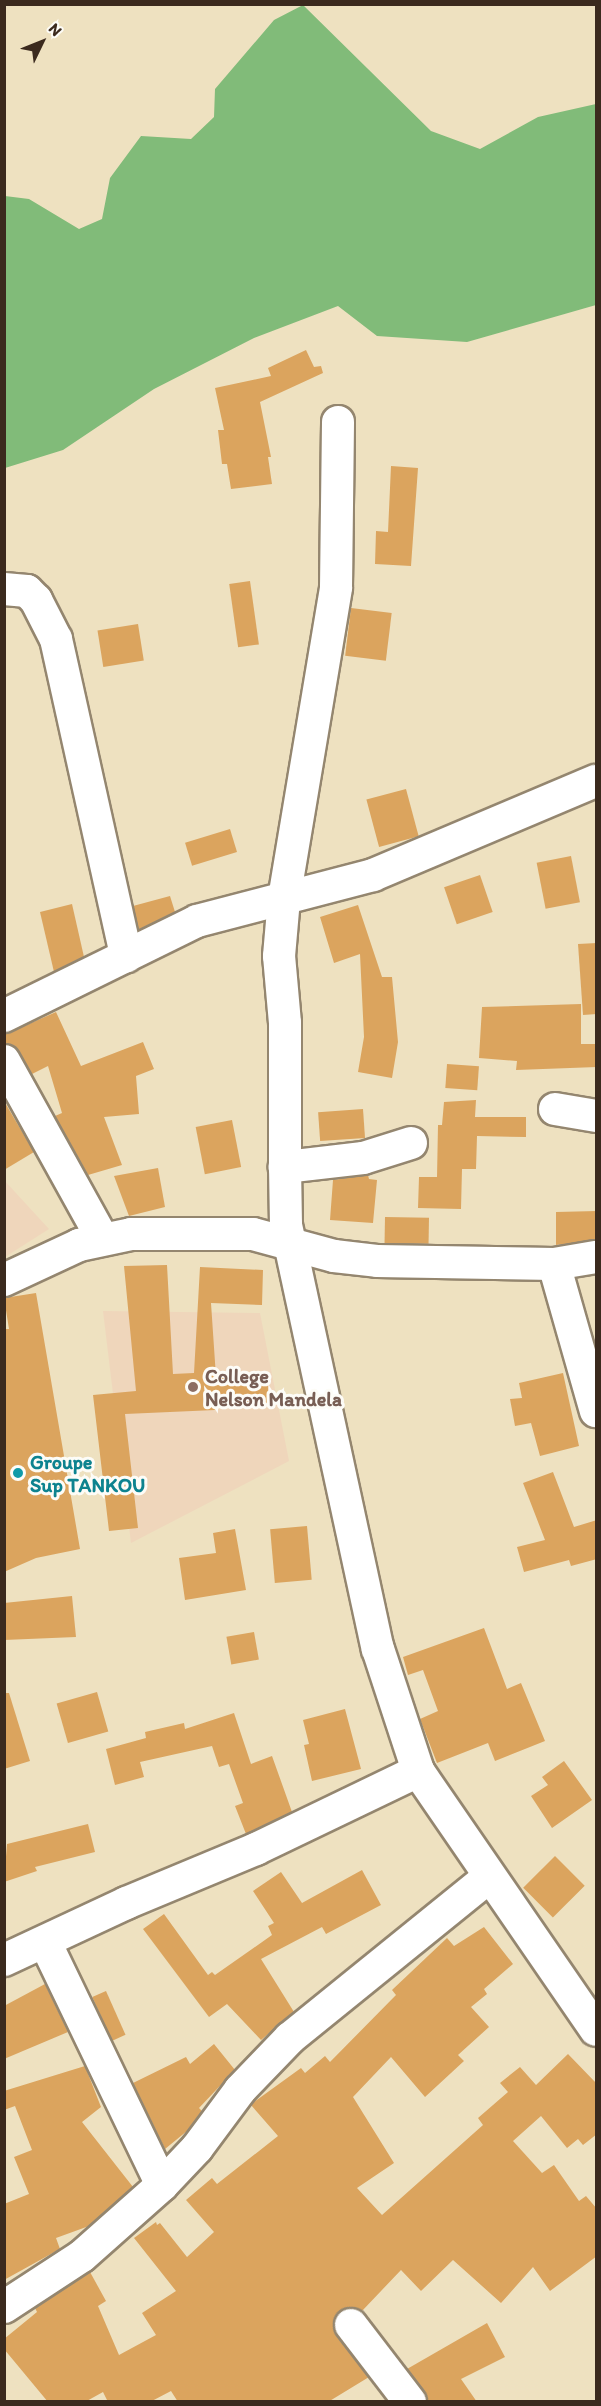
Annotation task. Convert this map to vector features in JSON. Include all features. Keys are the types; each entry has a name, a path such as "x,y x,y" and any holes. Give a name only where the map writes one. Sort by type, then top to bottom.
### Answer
{"street":[{"path":"339,422 336,587 284,899 279,956 285,1023 286,1225 292,1243 378,1649 418,1771 597,2030"},
{"path":"4,589 27,591 36,600 56,639 66,673 126,956"},
{"path":"4,1016 197,921 373,875 596,782"},
{"path":"4,1061 102,1238"},
{"path":"555,1110 597,1116"},
{"path":"285,1167 363,1158 411,1143"},
{"path":"4,1280 102,1238 131,1234 253,1234 334,1256 377,1261 554,1264 597,1257"},
{"path":"554,1264 597,1411"},
{"path":"4,1960 126,1903 256,1849 418,1771"},
{"path":"4,2307 82,2256 162,2185 197,2148 240,2090 290,2038 489,1876"},
{"path":"45,1942 162,2185"},
{"path":"351,2325 410,2402"}],"shaded area":[{"path":"4,1180 49,1229 5,1257 4,1257"},
{"name":"College Nelson Mandela","path":"103,1311 260,1313 289,1461 131,1543"}],"green space":[{"path":"303,5 431,131 480,149 538,117 596,104 596,305 467,342 377,336 338,306 254,338 154,389 63,450 5,468 5,196 29,199 79,229 102,219 110,178 141,136 191,139 214,117 215,89 274,20"}],"building":[{"path":"306,350 314,367 321,366 323,373 260,402 271,457 268,457 272,484 231,489 227,464 222,464 218,430 224,430 215,388 271,376 268,368"},
{"path":"391,466 418,468 411,566 375,564 376,531 388,532"},
{"path":"250,581 259,644 238,647 229,584"},
{"path":"351,608 392,613 386,661 345,656"},
{"path":"138,624 144,661 103,667 98,630"},
{"path":"406,789 419,836 379,847 366,800"},
{"path":"230,829 237,852 192,866 185,843"},
{"path":"571,856 580,902 546,909 537,863"},
{"path":"480,875 493,912 457,924 444,887"},
{"path":"170,896 175,912 139,930 133,906"},
{"path":"72,904 84,957 54,972 40,912"},
{"path":"358,905 382,977 392,977 398,1042 392,1078 358,1072 364,1037 360,954 334,963 320,917"},
{"path":"597,943 597,1014 583,1015 578,944"},
{"path":"581,1004 581,1044 597,1044 597,1067 516,1070 517,1061 479,1058 482,1007"},
{"path":"56,1012 81,1066 143,1042 154,1069 136,1076 139,1114 104,1117 122,1165 88,1175 55,1116 62,1113 48,1066 32,1074 19,1052 4,1043 4,1035"},
{"path":"447,1064 479,1066 477,1090 445,1088"},
{"path":"476,1100 475,1117 526,1117 526,1137 477,1136 476,1169 462,1169 461,1209 418,1208 419,1177 437,1177 438,1125 442,1125 444,1102"},
{"path":"4,1101 34,1152 4,1170"},
{"path":"363,1109 365,1138 320,1141 318,1112"},
{"path":"232,1120 241,1167 205,1174 196,1127"},
{"path":"158,1168 165,1207 129,1216 114,1176"},
{"path":"368,1175 369,1179 377,1180 373,1223 330,1220 333,1180"},
{"path":"597,1211 597,1240 556,1245 556,1212"},
{"path":"385,1217 429,1218 429,1244 385,1243"},
{"path":"167,1265 173,1374 194,1373 200,1267 263,1270 262,1305 211,1303 216,1377 267,1374 269,1403 215,1407 215,1410 125,1414 138,1528 109,1531 93,1395 136,1391 124,1266"},
{"path":"36,1293 80,1549 36,1558 4,1572 4,1329 9,1329 4,1298"},
{"path":"563,1373 579,1446 540,1456 531,1423 515,1426 510,1399 522,1398 519,1383"},
{"path":"553,1472 574,1527 597,1520 597,1559 571,1566 569,1560 524,1572 517,1547 545,1540 523,1483"},
{"path":"307,1526 312,1580 275,1583 270,1529"},
{"path":"235,1529 246,1590 185,1600 179,1558 216,1553 213,1533"},
{"path":"72,1596 76,1637 4,1640 4,1603"},
{"path":"484,1628 507,1689 521,1683 545,1741 495,1761 488,1743 437,1763 420,1719 438,1711 423,1670 408,1675 403,1657"},
{"path":"254,1632 259,1660 231,1664 226,1637"},
{"path":"97,1692 108,1731 68,1743 57,1704"},
{"path":"4,1693 9,1693 30,1761 4,1769"},
{"path":"345,1709 361,1769 312,1781 304,1745 309,1744 303,1720"},
{"path":"234,1713 251,1764 272,1756 292,1812 246,1834 235,1806 243,1803 229,1764 219,1767 212,1746 140,1762 144,1777 115,1785 106,1749 146,1738 145,1732 184,1723 185,1729"},
{"path":"564,1761 592,1800 552,1828 531,1796 548,1785 542,1777"},
{"path":"88,1824 95,1852 35,1867 37,1871 4,1882 7,1844"},
{"path":"555,1856 585,1886 553,1918 523,1888"},
{"path":"362,1870 381,1905 326,1934 322,1927 261,1959 294,2012 261,2040 227,2004 209,2017 143,1929 164,1914 208,1975 212,1972 215,1975 272,1935 268,1926 274,1923 253,1891 281,1872 302,1903"},
{"path":"484,1927 513,1964 484,1989 487,1994 471,2007 489,2027 458,2055 464,2061 425,2097 391,2057 353,2097 394,2163 357,2188 382,2215 483,2125 478,2118 508,2092 500,2083 520,2067 536,2085 568,2054 597,2084 597,2134 583,2145 578,2139 567,2148 541,2116 513,2141 542,2173 554,2165 579,2201 586,2196 597,2209 597,2256 550,2291 533,2267 501,2303 453,2260 421,2291 401,2270 362,2311 348,2307 335,2318 337,2336 369,2377 328,2402 178,2402 171,2391 150,2402 108,2402 103,2392 85,2402 48,2402 4,2349 4,2339 37,2312 35,2308 90,2272 106,2301 98,2306 119,2355 156,2335 142,2313 176,2291 134,2238 156,2222 157,2225 160,2223 187,2257 214,2232 186,2200 212,2178 217,2184 278,2136 251,2105 301,2068 305,2073 325,2056 330,2062 396,1995 392,1990 447,1938 454,1946"},
{"path":"45,1984 68,2032 4,2059 4,2006"},
{"path":"106,1991 126,2035 112,2041 92,1997"},
{"path":"214,2044 235,2070 199,2108 202,2111 187,2131 165,2149 133,2083 186,2057 190,2064"},
{"path":"85,2066 101,2107 82,2122 133,2187 89,2226 56,2238 60,2249 4,2280 4,2204 29,2194 14,2157 32,2150 15,2106 4,2110 4,2091"},
{"path":"487,2323 505,2357 461,2379 477,2402 428,2402 407,2369"}],"place":[{"name":"College Nelson Mandela","path":"193,1387"},
{"name":"Groupe Sup TANKOU","path":"18,1473"}]}
